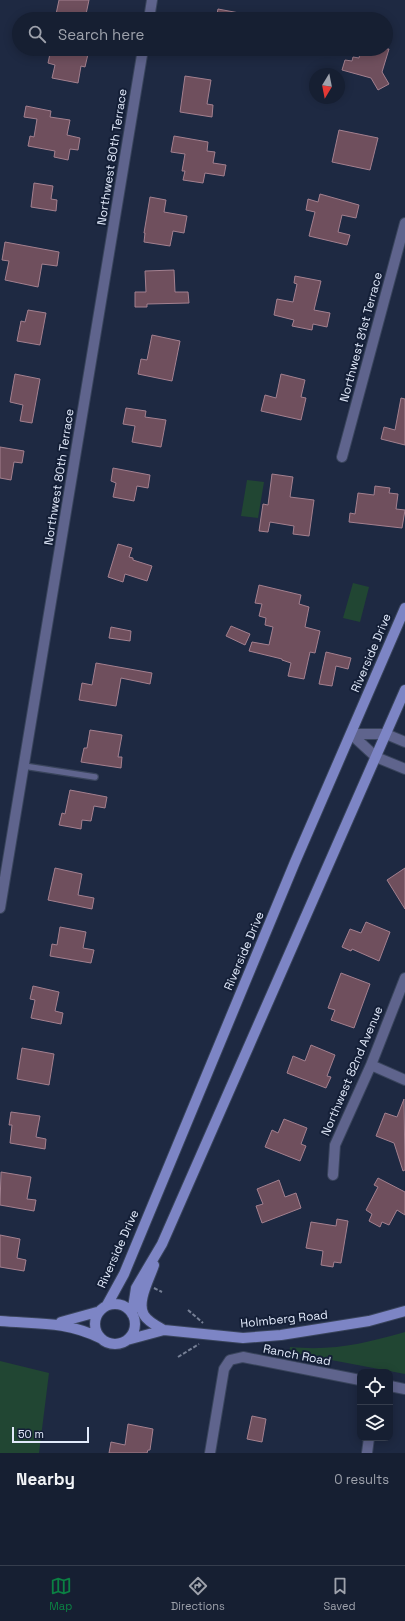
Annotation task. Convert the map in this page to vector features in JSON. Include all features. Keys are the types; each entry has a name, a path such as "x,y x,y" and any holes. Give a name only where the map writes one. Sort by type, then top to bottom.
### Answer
{"street":[{"path":"150,12 152,0"},
{"name":"Northwest 80th Terrace","path":"0,908 142,56"},
{"name":"Northwest 81st Terrace","path":"342,457 405,223"},
{"path":"395,264 405,266"},
{"name":"Riverside Drive","path":"107,1305 124,1274 184,1127 405,608"},
{"path":"164,1330 143,1314 142,1303 162,1244 405,690"},
{"path":"351,734 386,734 405,742"},
{"path":"351,734 376,757 405,768"},
{"name":"Northwest 82nd Avenue","path":"333,1175 335,1145 371,1065 405,978"},
{"path":"371,1065 405,1080"},
{"path":"56,1323 84,1330 113,1344 127,1340 135,1327 133,1315 136,1288 162,1244"},
{"path":"0,1321 56,1323 80,1319 113,1303 124,1306 133,1315"},
{"name":"Holmberg Road","path":"133,1315 164,1330 225,1337 260,1337 319,1330 368,1321 405,1311"},
{"path":"97,1312 94,1323 97,1334 100,1338"},
{"name":"Holmberg Road","path":"127,1340 164,1330"},
{"name":"Ranch Road","path":"210,1453 224,1369 230,1360 244,1358 357,1379"},
{"path":"393,1387 405,1389"},
{"path":"366,1453 368,1441"}],"lane":[{"path":"24,766 95,777"}],"path":[{"path":"188,1310 207,1327"},
{"path":"178,1357 202,1342"}],"green space":[{"path":"247,480 264,482 258,518 241,516"},
{"path":"353,583 369,587 360,622 343,618"},
{"path":"405,1332 405,1374 393,1372 393,1369 379,1369 289,1352 290,1347 320,1348 348,1346"},
{"path":"0,1361 49,1373 39,1453 0,1453"}],"building":[{"path":"59,0 89,0 86,12 56,12"},
{"path":"218,9 234,12 217,12"},
{"path":"50,56 88,56 85,67 81,66 78,83 52,78 55,65 48,63"},
{"path":"387,56 382,72 389,84 378,90 371,78 345,71 345,68 343,68 345,60 352,61 353,57"},
{"path":"185,76 211,80 207,104 213,105 212,117 180,112"},
{"path":"26,106 51,111 50,117 70,120 67,135 80,138 78,150 70,149 68,160 54,157 55,151 28,146 30,136 34,137 37,119 24,117"},
{"path":"339,130 378,138 370,170 332,162"},
{"path":"174,136 208,142 207,151 215,152 213,163 226,165 224,176 205,173 203,183 183,180 185,171 182,171 185,154 171,152"},
{"path":"34,183 53,186 51,199 57,200 56,211 31,207"},
{"path":"320,194 359,205 356,218 342,215 338,232 350,235 347,245 309,236 315,212 306,210 308,199 318,202"},
{"path":"150,197 166,200 164,212 187,216 184,233 173,231 170,246 144,242"},
{"path":"5,242 59,252 57,266 42,264 38,287 5,280 9,261 2,260"},
{"path":"174,270 175,292 188,292 189,303 147,304 147,307 135,307 135,292 146,292 145,271"},
{"path":"295,276 321,281 314,310 330,313 327,327 313,324 312,330 292,326 294,320 274,315 277,299 293,302 297,284 294,283"},
{"path":"28,310 46,313 40,345 17,341 21,321 25,322"},
{"path":"152,335 180,341 172,381 138,374 141,359 147,360"},
{"path":"15,374 40,379 32,423 20,421 23,405 10,402"},
{"path":"281,374 305,380 301,397 306,398 301,420 261,411 265,395 276,398"},
{"path":"401,398 405,399 405,445 381,439 384,427 395,430"},
{"path":"126,408 146,411 145,417 166,420 161,447 132,442 135,426 123,424"},
{"path":"0,447 24,451 22,463 14,462 11,480 0,478"},
{"path":"113,468 150,475 148,488 137,486 134,501 113,497 116,483 111,481"},
{"path":"272,474 293,477 290,497 314,500 309,536 293,534 294,526 270,522 268,532 259,531 263,504 268,505"},
{"path":"375,486 390,488 389,493 398,494 396,509 405,510 402,528 349,522 350,513 355,514 358,493 374,495"},
{"path":"118,544 132,548 129,557 133,558 133,560 152,566 147,581 125,574 123,582 108,577"},
{"path":"259,585 301,595 299,604 309,607 305,627 320,631 315,653 310,652 304,679 288,676 291,663 282,659 249,651 252,642 269,645 273,627 265,625 266,618 259,616 262,604 255,603"},
{"path":"231,626 250,634 245,645 226,636"},
{"path":"111,627 131,631 130,641 109,638"},
{"path":"326,652 351,658 348,669 336,666 332,686 319,684"},
{"path":"96,663 152,673 150,684 121,678 116,706 79,700 82,683 92,685"},
{"path":"90,730 122,735 118,757 122,757 121,768 81,762 84,748 87,748"},
{"path":"70,790 107,797 105,808 94,806 91,821 82,820 81,829 59,825 62,813 65,814"},
{"path":"55,868 82,874 78,895 94,898 92,909 48,900"},
{"path":"405,868 405,909 387,880"},
{"path":"366,922 390,932 379,961 352,949 351,951 342,947 350,929 361,933"},
{"path":"60,927 86,932 83,948 94,950 91,963 50,956 52,944 57,945"},
{"path":"341,973 370,984 354,1028 331,1020 335,1010 328,1008"},
{"path":"33,986 59,992 55,1011 63,1013 61,1024 31,1018 35,1000 30,999"},
{"path":"311,1045 335,1055 327,1076 331,1077 326,1088 287,1073 293,1056 305,1061"},
{"path":"22,1048 54,1054 49,1085 17,1079"},
{"path":"404,1099 405,1170 403,1171 394,1143 376,1136 385,1113 397,1117"},
{"path":"11,1112 40,1116 36,1137 46,1139 45,1149 10,1143 12,1125 9,1125"},
{"path":"284,1119 307,1128 301,1144 306,1146 300,1161 265,1147 272,1130 278,1133"},
{"path":"1,1172 31,1177 27,1199 36,1200 34,1211 0,1205"},
{"path":"378,1178 405,1192 405,1215 397,1210 389,1225 382,1222 380,1227 369,1221 372,1214 366,1210 378,1187 374,1185"},
{"path":"279,1180 285,1197 296,1193 301,1208 262,1223 256,1206 263,1204 257,1189"},
{"path":"337,1219 348,1221 341,1263 334,1262 333,1267 321,1265 323,1251 306,1248 311,1222 336,1226"},
{"path":"0,1235 20,1239 17,1258 26,1260 24,1271 0,1267"},
{"path":"252,1416 266,1419 262,1442 247,1439"},
{"path":"128,1424 153,1429 150,1450 148,1450 147,1453 109,1453 111,1442 125,1445"}]}
